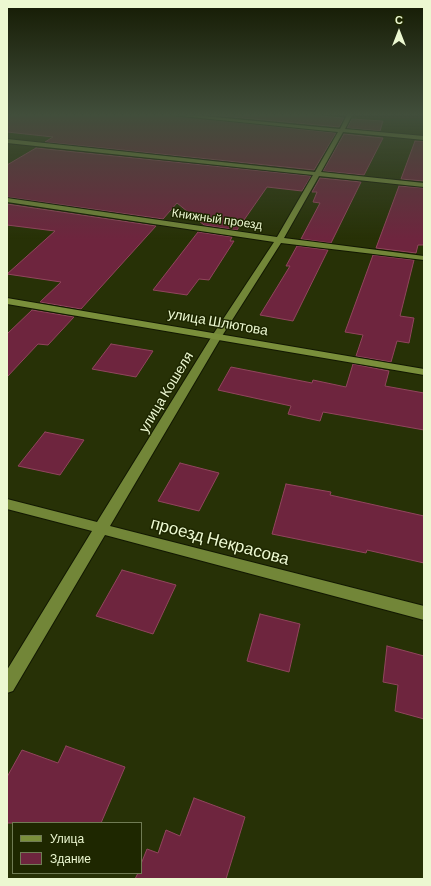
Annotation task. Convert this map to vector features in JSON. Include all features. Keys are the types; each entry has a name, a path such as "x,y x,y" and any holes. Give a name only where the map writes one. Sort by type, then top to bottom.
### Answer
{"main road":[{"name":"улица Шлютова","path":"7,301 424,372"}],"street":[{"path":"155,156 424,185"},
{"name":"улица Кошеля","path":"7,685 217,336 279,240 326,156"},
{"name":"Книжный проезд","path":"7,200 279,240 424,258"},
{"name":"проезд Некрасова","path":"7,504 424,613"}],"building":[{"path":"22,156 118,156 311,176 302,191 267,187 237,230 204,225 177,203 163,219 7,197 7,165"},
{"path":"183,156 322,156 314,170"},
{"path":"331,156 374,156 364,175 323,171"},
{"path":"409,156 424,156 424,181 401,179"},
{"path":"320,178 361,182 331,243 301,239 320,203 313,202 317,192 312,192"},
{"path":"399,186 424,188 424,245 418,245 416,253 376,248"},
{"path":"7,204 156,226 81,309 40,302 61,282 7,274 55,231 7,225"},
{"path":"198,232 232,237 230,241 234,241 209,280 199,279 187,295 153,290"},
{"path":"297,246 328,250 293,321 260,315 290,266 286,266"},
{"path":"373,255 414,260 400,316 414,318 409,343 397,341 391,362 356,356 363,335 345,332"},
{"path":"32,310 74,317 48,345 38,344 7,377 7,334"},
{"path":"111,344 153,351 136,377 92,369"},
{"path":"353,364 389,371 385,386 424,393 424,430 323,412 320,421 288,414 291,406 218,390 231,367 312,383 313,380 346,387"},
{"path":"45,432 84,440 60,475 18,466"},
{"path":"180,463 219,473 199,511 158,501"},
{"path":"286,484 331,492 330,495 424,516 424,563 367,550 366,553 272,534"},
{"path":"122,570 176,585 153,634 96,616"},
{"path":"260,614 300,624 289,672 247,661"},
{"path":"387,646 424,656 424,719 395,711 398,685 383,682"},
{"path":"66,746 125,767 101,822 7,823 7,777 22,750 58,763"},
{"path":"194,798 245,817 226,879 135,879 138,874 142,874 142,862 147,849 158,853 166,830 180,836"}]}
